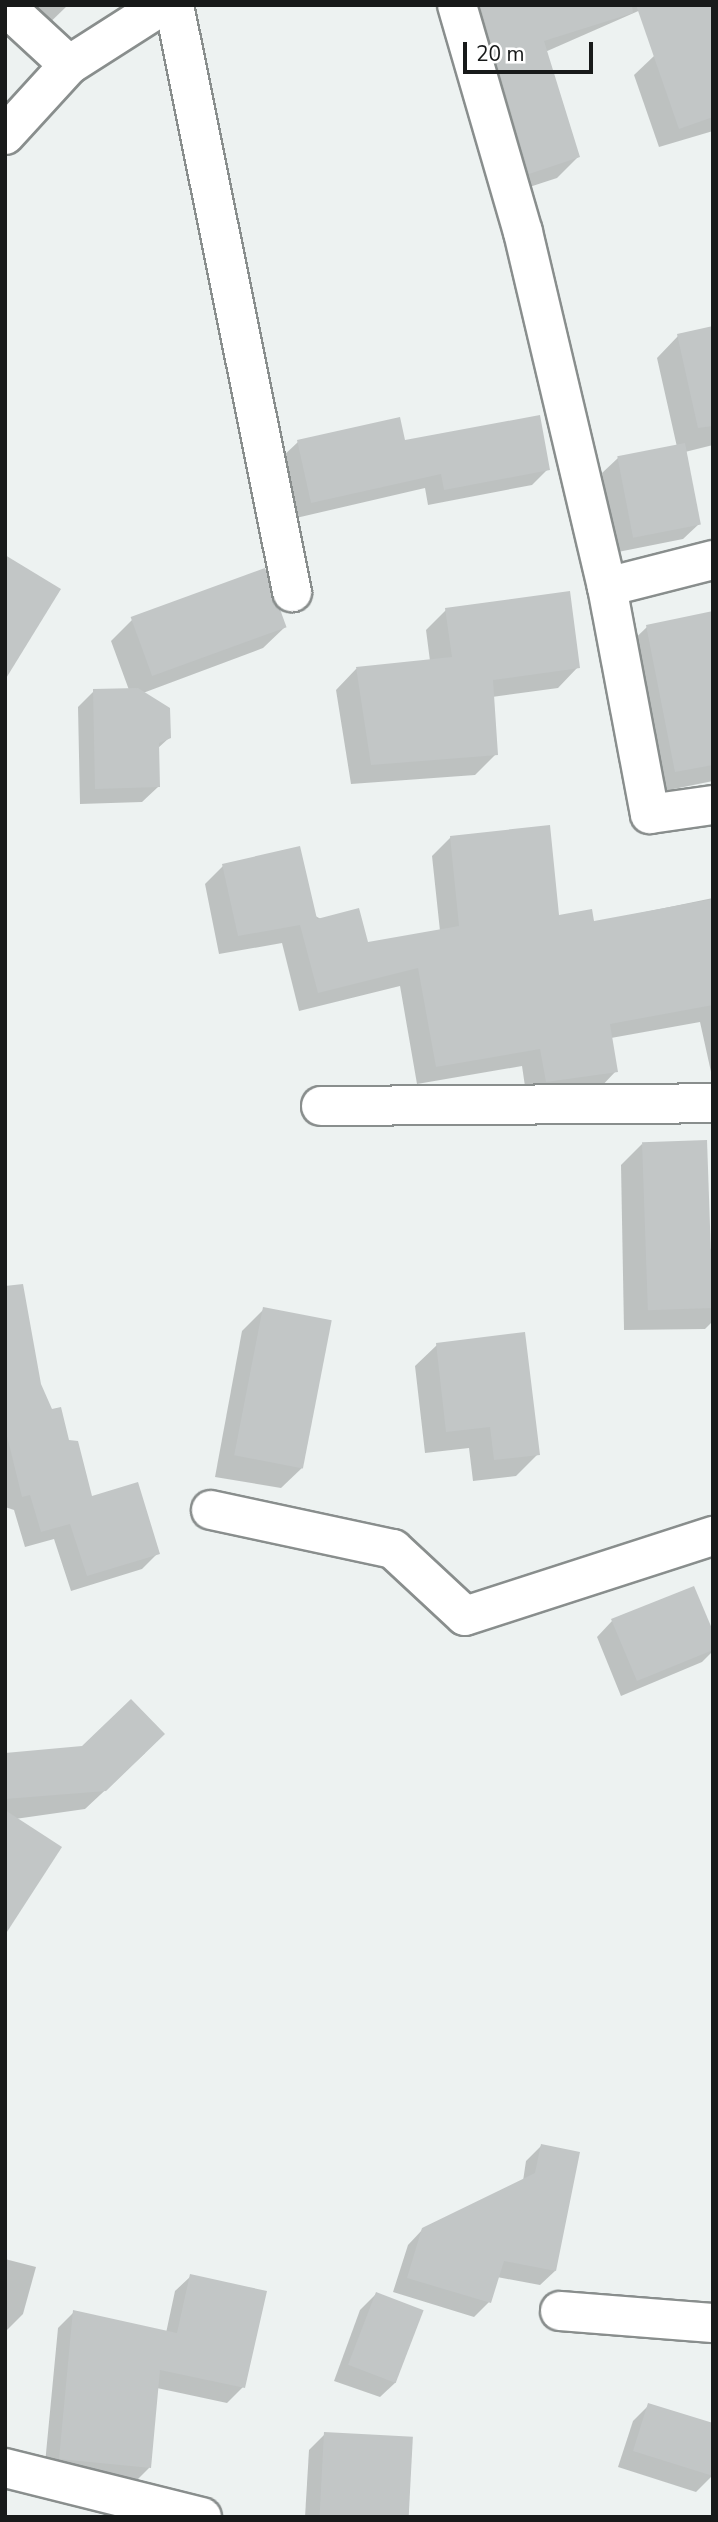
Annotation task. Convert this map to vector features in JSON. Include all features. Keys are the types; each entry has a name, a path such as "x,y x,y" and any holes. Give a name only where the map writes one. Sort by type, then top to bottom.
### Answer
{"street":[{"path":"5,135 69,65 163,5"},
{"path":"174,5 292,592"},
{"path":"457,5 523,232 607,587 650,814 713,805"},
{"path":"5,6 69,65"},
{"path":"607,587 713,560"},
{"path":"321,1106 713,1103"},
{"path":"211,1510 393,1549 465,1615 713,1536"},
{"path":"560,2311 713,2323"},
{"path":"5,2469 202,2517"}],"building":[{"path":"480,5 632,5 633,13 544,41 580,157 529,174"},
{"path":"636,5 713,5 713,117 679,129"},
{"path":"713,326 713,426 698,428 677,334"},
{"path":"540,415 550,470 444,490 441,474 311,503 297,440 400,417 405,440"},
{"path":"685,443 701,524 633,538 617,456"},
{"path":"5,555 61,589 5,680"},
{"path":"265,568 287,627 152,676 131,617"},
{"path":"570,591 580,668 493,680 498,755 371,765 356,667 452,657 445,608"},
{"path":"713,611 713,765 675,772 646,625"},
{"path":"138,688 170,708 171,738 159,743 160,787 95,789 93,689"},
{"path":"550,825 559,915 592,909 594,921 713,899 713,1005 610,1024 618,1072 546,1082 540,1049 436,1067 418,968 318,993 300,925 238,936 222,864 300,846 317,919 359,908 368,942 459,926 450,836"},
{"path":"707,1140 713,1308 648,1310 642,1142"},
{"path":"23,1284 41,1384 52,1409 61,1407 69,1440 78,1441 92,1496 138,1482 160,1554 87,1576 70,1524 41,1532 30,1495 22,1497 5,1428 5,1286"},
{"path":"263,1307 332,1320 303,1469 234,1455"},
{"path":"525,1332 540,1455 494,1460 490,1427 446,1432 436,1343"},
{"path":"694,1586 713,1631 713,1650 637,1681 611,1619"},
{"path":"131,1699 165,1734 106,1791 5,1799 5,1753 82,1746"},
{"path":"5,1810 62,1847 5,1935"},
{"path":"541,2144 580,2152 556,2271 504,2261 491,2303 407,2278 422,2228 535,2173"},
{"path":"190,2274 267,2291 245,2388 160,2370 151,2468 59,2459 73,2310 177,2333"},
{"path":"376,2292 424,2310 396,2383 348,2365"},
{"path":"648,2403 713,2423 713,2476 633,2451"},
{"path":"324,2432 413,2437 409,2517 320,2517"}]}
